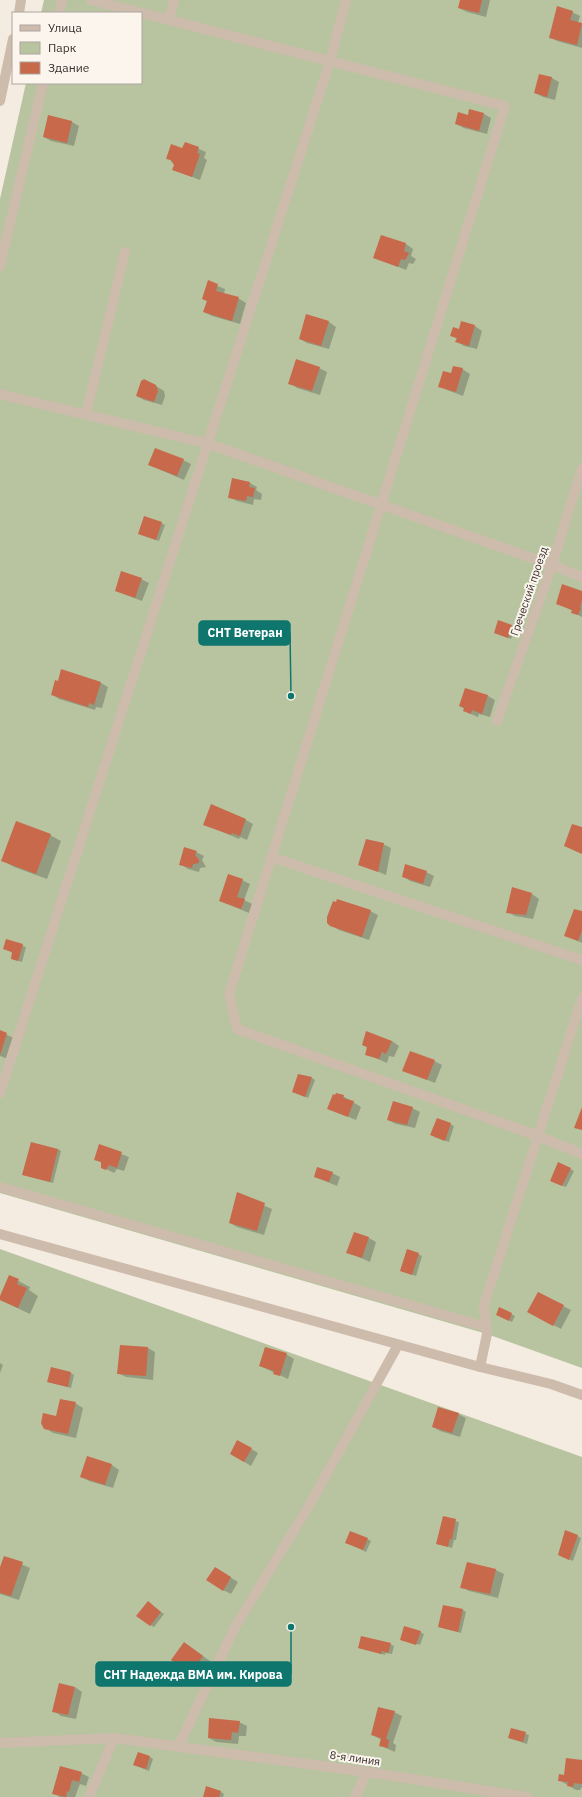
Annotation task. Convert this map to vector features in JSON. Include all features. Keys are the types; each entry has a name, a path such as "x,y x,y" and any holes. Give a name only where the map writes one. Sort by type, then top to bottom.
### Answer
{"street":[{"path":"19,12 22,0"},
{"path":"59,12 62,0"},
{"path":"91,0 138,12"},
{"path":"169,20 174,0"},
{"path":"0,1093 209,444 330,62 346,0"},
{"path":"142,13 505,106 229,994 237,1029 538,1136 582,1154"},
{"path":"0,101 12,44"},
{"path":"0,266 43,84"},
{"path":"86,414 125,252"},
{"path":"0,394 209,444 381,504 582,577"},
{"name":"Греческий проезд","path":"497,722 552,565 582,468"},
{"path":"272,857 582,960"},
{"path":"480,1367 487,1334 484,1305 582,998"},
{"path":"0,1186 486,1327"},
{"path":"0,1234 398,1345 551,1384 582,1395"},
{"path":"179,1745 235,1627 310,1504 398,1345"},
{"path":"89,1797 114,1738"},
{"name":"8-я линия","path":"0,1743 114,1738 179,1745 527,1797"},
{"path":"355,1797 367,1772"}],"green space":[{"path":"44,0 582,0 582,1368 487,1334 0,1193 0,199 26,84 142,84 142,12 41,12"},
{"path":"0,1249 582,1457 582,1797 0,1797"}],"building":[{"path":"460,0 482,0 479,13 458,8"},
{"path":"557,6 573,11 570,20 582,23 577,45 549,38"},
{"path":"539,74 552,77 547,97 534,93"},
{"path":"469,109 484,113 479,131 455,124 458,112 468,115"},
{"path":"48,115 72,121 67,143 43,137"},
{"path":"185,142 199,147 197,153 200,154 192,177 172,170 174,165 171,160 166,159 171,144 182,148"},
{"path":"381,235 406,243 404,251 409,253 405,260 401,259 398,267 373,258"},
{"path":"208,280 218,284 216,291 239,297 232,321 203,312 207,301 202,299"},
{"path":"306,314 329,321 321,346 299,339"},
{"path":"461,321 475,325 469,346 455,342 457,338 450,336 453,327 459,329"},
{"path":"296,359 320,367 312,391 288,384"},
{"path":"453,366 463,368 456,392 438,387 443,371 451,373"},
{"path":"144,379 156,385 158,391 154,402 136,396 141,381"},
{"path":"155,448 184,459 177,476 148,465"},
{"path":"232,478 250,482 249,487 255,488 253,497 247,496 246,501 228,498"},
{"path":"144,516 162,522 156,540 138,534"},
{"path":"121,571 142,578 135,598 115,591"},
{"path":"562,584 582,591 581,608 578,615 571,613 572,610 556,604"},
{"path":"498,620 512,625 508,638 494,633"},
{"path":"61,669 101,682 94,705 89,703 88,707 51,695 55,680 58,681"},
{"path":"465,688 488,695 482,714 472,710 471,714 463,711 464,708 459,706"},
{"path":"211,804 246,819 240,836 232,833 231,835 203,825"},
{"path":"16,821 51,834 36,874 1,861"},
{"path":"572,824 582,827 582,854 564,846"},
{"path":"366,839 384,843 378,872 358,865"},
{"path":"184,847 197,851 195,855 199,860 199,863 193,864 192,868 179,865"},
{"path":"405,864 427,871 423,884 402,877"},
{"path":"228,874 243,879 237,897 245,899 241,909 219,901"},
{"path":"512,887 532,893 526,915 506,913"},
{"path":"337,899 371,910 362,937 330,926 327,923 327,917 333,901 336,902"},
{"path":"574,909 582,911 582,931 578,941 564,936"},
{"path":"6,939 23,944 18,961 11,959 12,952 3,949"},
{"path":"0,1030 7,1033 0,1055"},
{"path":"366,1031 392,1041 386,1054 382,1052 379,1059 365,1055 367,1047 362,1045"},
{"path":"410,1051 435,1060 427,1080 402,1071"},
{"path":"298,1074 312,1077 305,1097 292,1092"},
{"path":"336,1093 344,1095 343,1098 354,1101 348,1117 327,1109 333,1094 335,1095"},
{"path":"393,1101 413,1107 407,1125 387,1120"},
{"path":"582,1107 582,1130 574,1128"},
{"path":"437,1118 451,1123 445,1141 430,1135"},
{"path":"31,1142 58,1149 50,1182 22,1175"},
{"path":"99,1144 122,1152 117,1168 109,1165 106,1170 101,1168 101,1162 94,1160"},
{"path":"558,1162 571,1168 562,1186 550,1181"},
{"path":"317,1167 333,1172 329,1182 314,1177"},
{"path":"237,1192 265,1203 257,1231 229,1223"},
{"path":"354,1232 369,1237 362,1258 346,1253"},
{"path":"407,1249 419,1253 412,1275 400,1271"},
{"path":"9,1275 19,1279 17,1284 27,1288 18,1308 0,1300 0,1296"},
{"path":"538,1292 564,1305 553,1326 527,1312"},
{"path":"499,1307 512,1313 509,1321 496,1315"},
{"path":"120,1345 148,1347 146,1376 117,1374"},
{"path":"265,1347 287,1353 280,1376 273,1374 274,1371 259,1366"},
{"path":"51,1367 71,1372 68,1387 47,1382"},
{"path":"60,1399 76,1402 68,1434 44,1429 41,1423 43,1413 56,1416"},
{"path":"438,1407 459,1413 452,1433 432,1427"},
{"path":"237,1440 252,1448 244,1462 230,1454"},
{"path":"87,1456 112,1464 105,1485 80,1477"},
{"path":"443,1516 456,1519 452,1539 450,1539 448,1547 436,1544"},
{"path":"565,1530 578,1535 569,1560 558,1555"},
{"path":"350,1531 368,1538 363,1550 345,1543"},
{"path":"4,1556 23,1562 11,1596 0,1593 0,1567"},
{"path":"467,1562 496,1569 490,1594 460,1588"},
{"path":"215,1567 231,1577 223,1591 206,1580"},
{"path":"148,1601 161,1612 150,1626 136,1616"},
{"path":"443,1605 463,1609 458,1632 438,1627"},
{"path":"404,1626 421,1631 416,1645 400,1640"},
{"path":"361,1636 391,1643 388,1653 382,1651 381,1654 358,1648"},
{"path":"184,1642 203,1656 190,1674 171,1660"},
{"path":"59,1683 75,1687 68,1715 52,1712"},
{"path":"378,1707 395,1711 386,1739 389,1740 388,1748 379,1746 381,1738 371,1735"},
{"path":"209,1718 240,1721 238,1733 232,1732 231,1740 208,1738"},
{"path":"511,1728 526,1732 523,1742 508,1738"},
{"path":"138,1752 150,1756 146,1769 133,1765"},
{"path":"566,1758 582,1760 582,1784 574,1783 573,1787 567,1786 568,1782 558,1781 559,1774 564,1775"},
{"path":"60,1766 82,1772 79,1782 72,1780 66,1797 52,1794"},
{"path":"206,1786 221,1791 219,1797 203,1797"}],"place":[{"name":"СНТ Ветеран","path":"291,696"},
{"name":"СНТ Надежда ВМА им. Кирова","path":"291,1627"}]}
